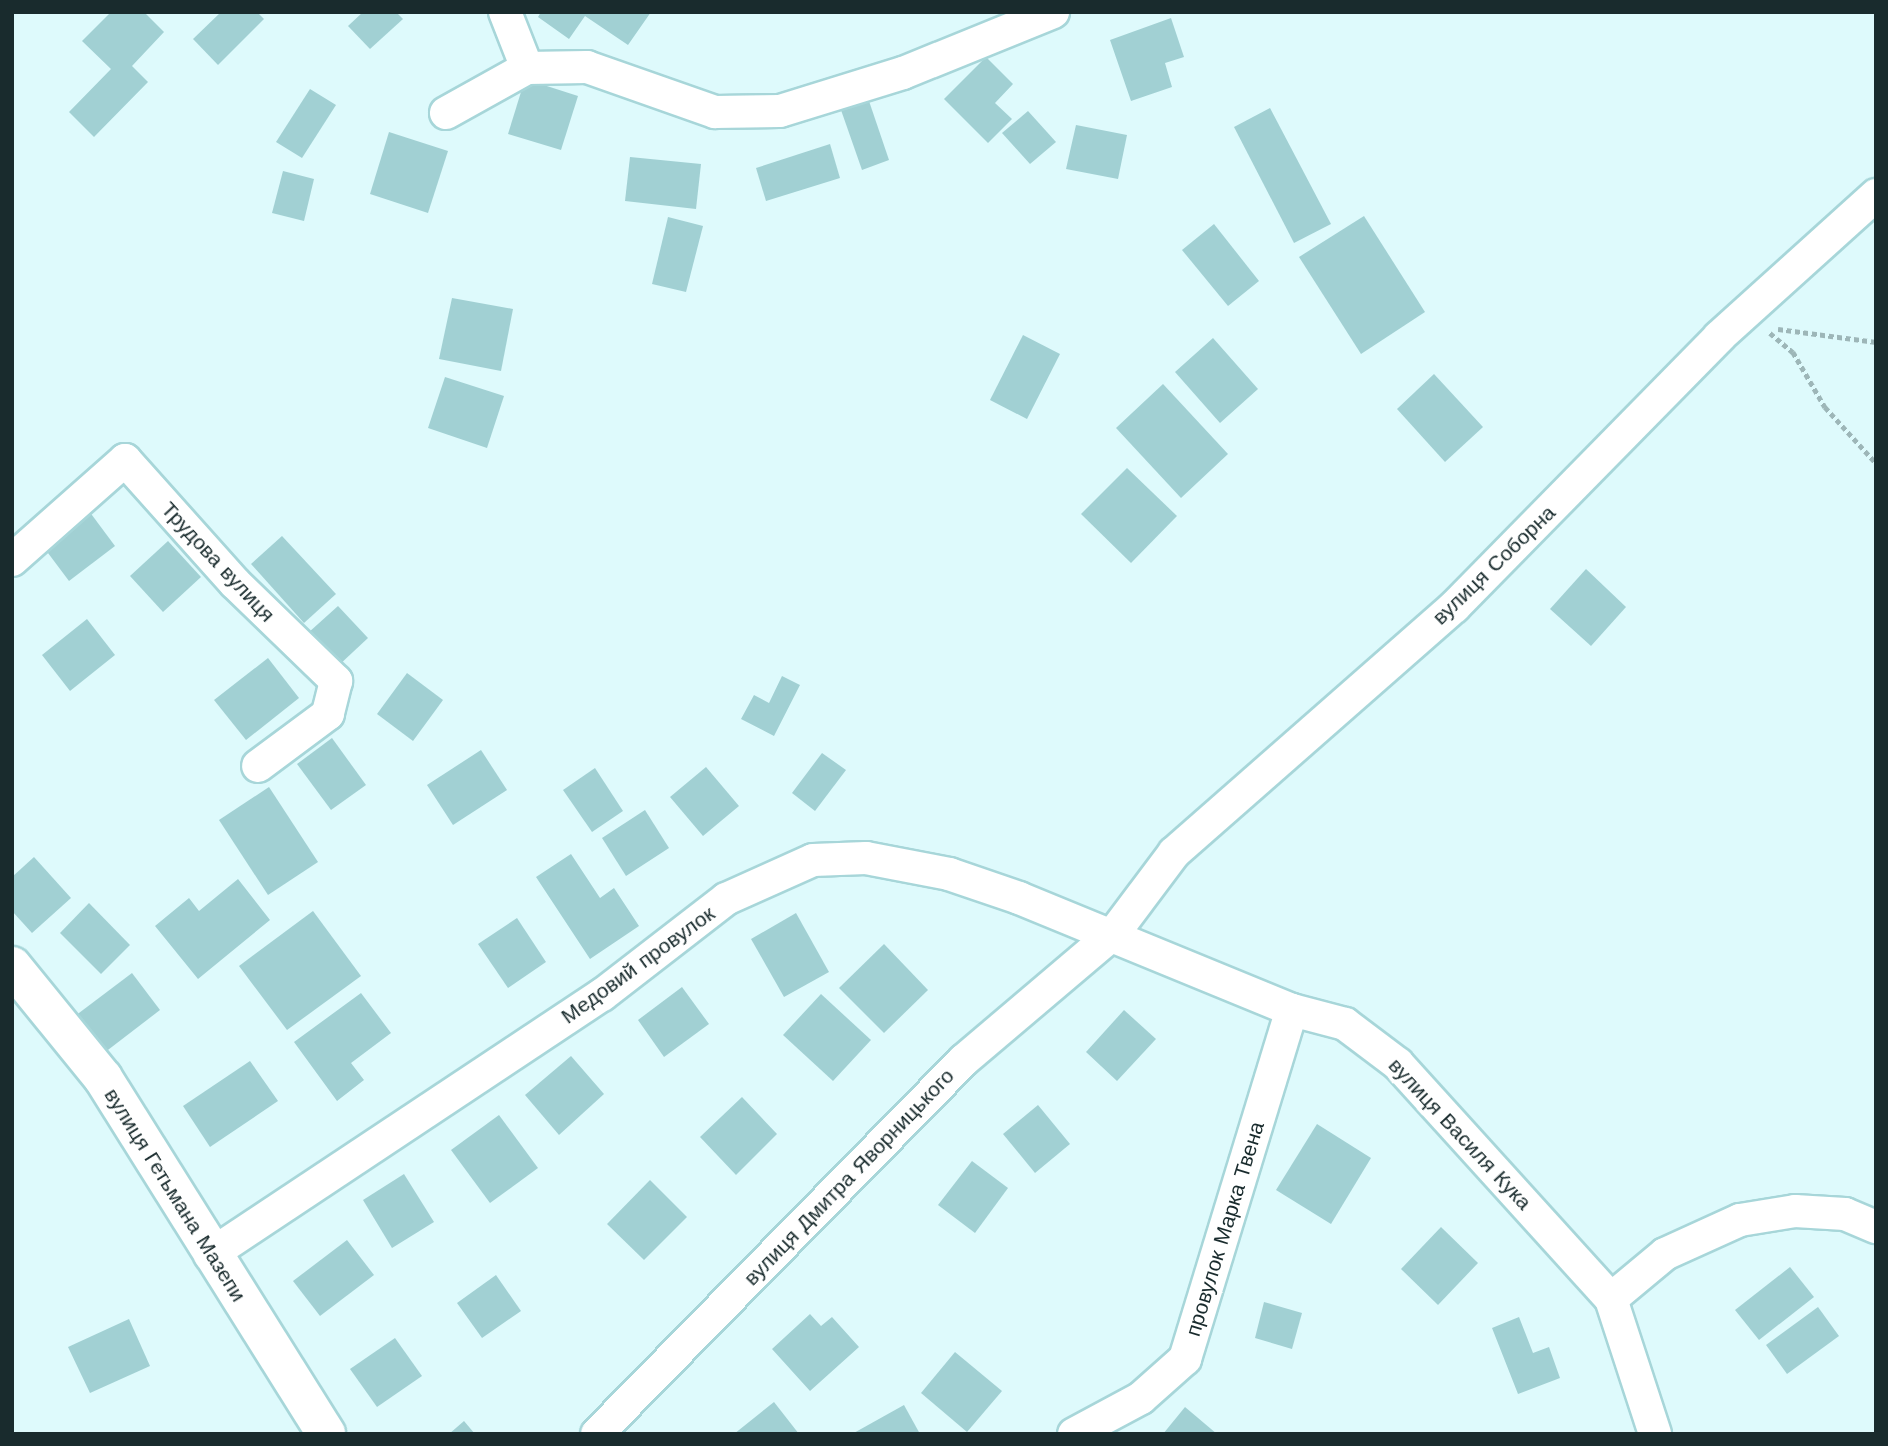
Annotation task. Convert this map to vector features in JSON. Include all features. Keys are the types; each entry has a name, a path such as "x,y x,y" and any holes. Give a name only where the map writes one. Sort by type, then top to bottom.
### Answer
{"street":[{"path":"506,12 527,68"},
{"path":"446,113 527,68 587,67 715,112 780,111 903,73 1053,12"},
{"name":"вулиця Соборна","path":"1114,933 1174,853 1454,607 1719,337 1876,195"},
{"name":"Трудова вулиця","path":"12,560 125,460 234,583 336,681 328,714 258,766"},
{"name":"Медовий провулок","path":"210,1255 602,995 726,899 813,860 866,858 949,874 1114,933"},
{"name":"вулиця Василя Кука","path":"1114,933 1292,1010 1345,1024 1398,1064 1611,1299 1655,1434"},
{"name":"вулиця Дмитра Яворницького","path":"597,1434 964,1060 1114,933"},
{"name":"вулиця Гетьмана Мазепи","path":"12,966 103,1077 210,1255 326,1434"},
{"name":"провулок Марка Твена","path":"1074,1434 1140,1398 1185,1359 1292,1010"},
{"path":"1611,1299 1665,1254 1740,1220 1833,1213 1876,1227"}],"path":[{"path":"1876,342 1835,332 1764,328 1793,352 1825,407 1876,463"}],"building":[{"path":"111,12 144,12 164,32 132,66 148,82 94,137 69,112 111,69 82,41"},
{"path":"221,12 257,12 264,19 218,65 193,39"},
{"path":"363,12 396,12 403,19 370,49 348,26"},
{"path":"541,12 651,12 628,45 585,16 569,39 538,17"},
{"path":"1171,18 1184,57 1165,63 1172,87 1131,101 1110,40"},
{"path":"986,57 1013,84 995,103 1012,119 988,143 944,99"},
{"path":"525,79 578,96 561,150 508,134"},
{"path":"310,89 336,105 302,158 276,142"},
{"path":"869,101 889,160 862,170 841,110"},
{"path":"1270,108 1331,224 1294,243 1234,127"},
{"path":"1028,111 1056,142 1030,164 1002,133"},
{"path":"1076,125 1127,135 1118,179 1066,169"},
{"path":"389,132 448,151 428,213 370,194"},
{"path":"830,144 840,178 766,201 756,168"},
{"path":"630,157 701,164 696,209 625,201"},
{"path":"283,171 314,179 304,221 272,213"},
{"path":"1364,216 1425,312 1361,354 1299,257"},
{"path":"668,217 703,226 686,292 652,284"},
{"path":"1214,224 1259,281 1228,306 1182,250"},
{"path":"452,298 513,309 501,371 439,359"},
{"path":"1023,335 1060,354 1027,419 990,400"},
{"path":"1213,338 1258,389 1220,423 1175,372"},
{"path":"1434,374 1483,427 1445,462 1397,409"},
{"path":"445,377 504,396 487,448 428,428"},
{"path":"1163,384 1228,454 1181,498 1116,428"},
{"path":"1127,468 1177,516 1131,563 1081,514"},
{"path":"86,507 115,546 69,581 39,541"},
{"path":"282,536 336,594 304,623 251,564"},
{"path":"168,541 201,577 163,612 130,576"},
{"path":"1586,569 1626,607 1591,646 1550,609"},
{"path":"338,606 368,638 338,666 308,633"},
{"path":"87,619 115,655 70,691 42,655"},
{"path":"268,658 299,698 246,740 214,700"},
{"path":"407,673 443,700 413,741 377,714"},
{"path":"782,676 800,685 774,736 741,719 754,695 769,703"},
{"path":"332,738 366,785 331,810 297,764"},
{"path":"481,750 507,790 453,825 427,785"},
{"path":"822,753 846,770 815,811 792,793"},
{"path":"706,767 739,806 703,836 670,797"},
{"path":"595,768 623,811 592,832 563,790"},
{"path":"269,787 318,862 268,895 219,820"},
{"path":"645,810 669,848 626,876 602,838"},
{"path":"571,854 600,898 614,888 639,926 590,959 536,877"},
{"path":"34,857 71,898 32,933 12,911 12,877"},
{"path":"238,879 270,920 198,979 155,926 189,898 199,911"},
{"path":"89,903 130,945 101,974 60,933"},
{"path":"313,911 361,976 287,1030 239,966"},
{"path":"796,913 829,972 784,997 751,939"},
{"path":"517,918 546,962 508,988 478,944"},
{"path":"884,944 928,990 884,1033 839,988"},
{"path":"132,973 160,1010 104,1053 75,1016"},
{"path":"682,987 709,1024 664,1057 638,1020"},
{"path":"361,993 391,1033 351,1063 364,1080 337,1101 294,1042"},
{"path":"821,994 871,1040 833,1081 783,1035"},
{"path":"1124,1010 1156,1039 1117,1081 1086,1052"},
{"path":"571,1056 604,1094 559,1135 525,1095"},
{"path":"250,1061 278,1101 210,1147 183,1106"},
{"path":"742,1097 777,1134 736,1175 700,1137"},
{"path":"1038,1105 1070,1144 1035,1173 1003,1134"},
{"path":"499,1115 538,1168 490,1203 451,1150"},
{"path":"1317,1124 1371,1158 1331,1224 1276,1190"},
{"path":"972,1161 1008,1188 975,1233 938,1205"},
{"path":"404,1174 434,1222 392,1248 363,1200"},
{"path":"650,1180 687,1217 644,1260 607,1224"},
{"path":"1441,1227 1478,1263 1438,1305 1401,1269"},
{"path":"347,1240 374,1275 320,1316 293,1281"},
{"path":"1790,1267 1814,1297 1759,1340 1735,1310"},
{"path":"496,1275 521,1311 482,1338 457,1303"},
{"path":"1264,1302 1302,1313 1292,1349 1255,1338"},
{"path":"1818,1307 1839,1336 1787,1374 1766,1345"},
{"path":"810,1314 821,1326 832,1317 859,1347 810,1391 772,1349"},
{"path":"1519,1317 1533,1353 1549,1347 1560,1378 1518,1394 1492,1328"},
{"path":"129,1319 150,1366 90,1393 68,1347"},
{"path":"395,1338 422,1376 377,1407 350,1369"},
{"path":"955,1352 1002,1391 967,1432 921,1393"},
{"path":"774,1402 799,1434 734,1434"},
{"path":"904,1405 920,1434 852,1434"},
{"path":"1185,1407 1217,1434 1163,1434"},
{"path":"464,1421 475,1434 449,1434"}]}
